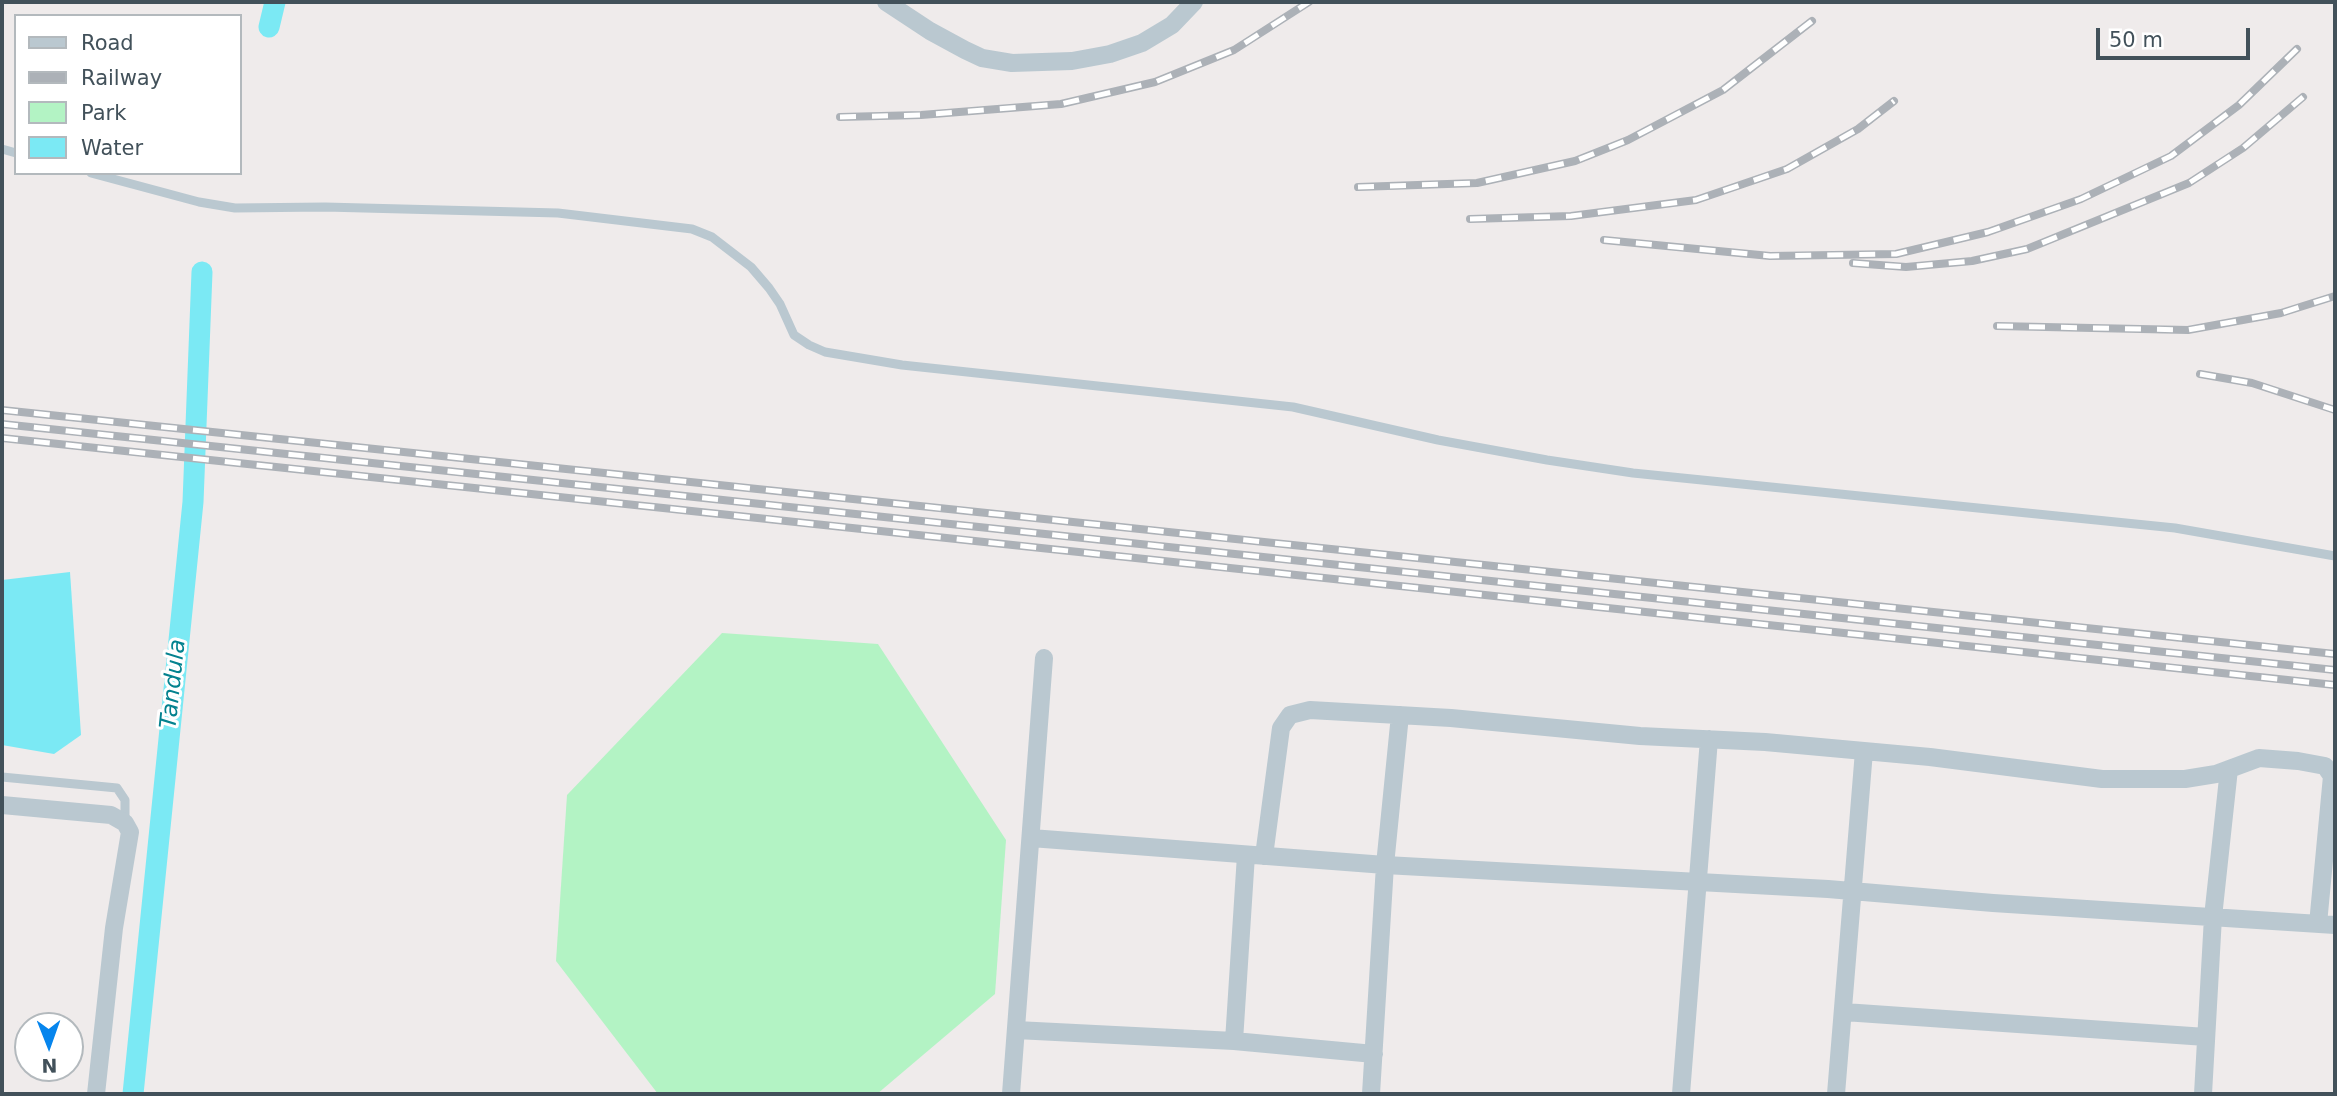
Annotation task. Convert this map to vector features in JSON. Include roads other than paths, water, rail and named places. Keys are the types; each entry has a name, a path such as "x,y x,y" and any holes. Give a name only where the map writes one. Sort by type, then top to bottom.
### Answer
{"street":[{"path":"886,2 930,32 965,51 982,58 1012,63 1072,61 1110,54 1142,43 1172,26 1194,2"},
{"path":"1011,1094 1044,658"},
{"path":"1031,838 1246,855 1385,865 1852,891 2327,925 2332,789 2329,770 2319,763 2259,758 2229,769 2185,779 2102,779 1864,751 1310,710 1298,711 1285,720 1278,741 1265,856"},
{"path":"1371,1094 1385,865 1400,715"},
{"path":"1681,1094 1709,740"},
{"path":"1836,1094 1864,751"},
{"path":"2203,1094 2213,917 2229,769"},
{"path":"2,805 111,815 125,823 131,838 117,904 96,1094"},
{"path":"1234,1041 1246,855"},
{"path":"1844,1012 2206,1037"},
{"path":"1016,1030 1234,1041 1374,1054"}],"lane":[{"path":"98,175 199,202 234,208 558,213 692,229 712,237 751,267 775,296 794,335 809,345 838,354 902,365 1293,407 1438,440 1633,473 2175,528 2335,556"},
{"path":"2,777 117,788 125,800 125,823"}],"water":[{"path":"70,572 81,735 54,754 2,745 2,580"}],"waterway":[{"name":"Tandula","path":"269,27 275,2"},
{"name":"Tandula","path":"133,1094 193,502 202,272"}],"railway":[{"path":"840,117 921,115 1061,104 1155,82 1234,50 1309,2"},
{"path":"1358,187 1477,183 1575,161 1628,140 1723,90 1812,21"},
{"path":"1604,240 1770,256 1896,254 1988,232 2081,199 2171,156 2239,105 2297,49"},
{"path":"1853,263 1906,267 1972,261 2027,249 2189,183 2243,148 2303,97"},
{"path":"1470,219 1571,216 1696,200 1787,169 1858,129 1894,101"},
{"path":"1997,326 2188,330 2281,313 2335,296"},
{"path":"2200,374 2252,383 2335,410"},
{"path":"2,410 2335,654"},
{"path":"2,424 2335,670"},
{"path":"2,438 2335,685"}]}
